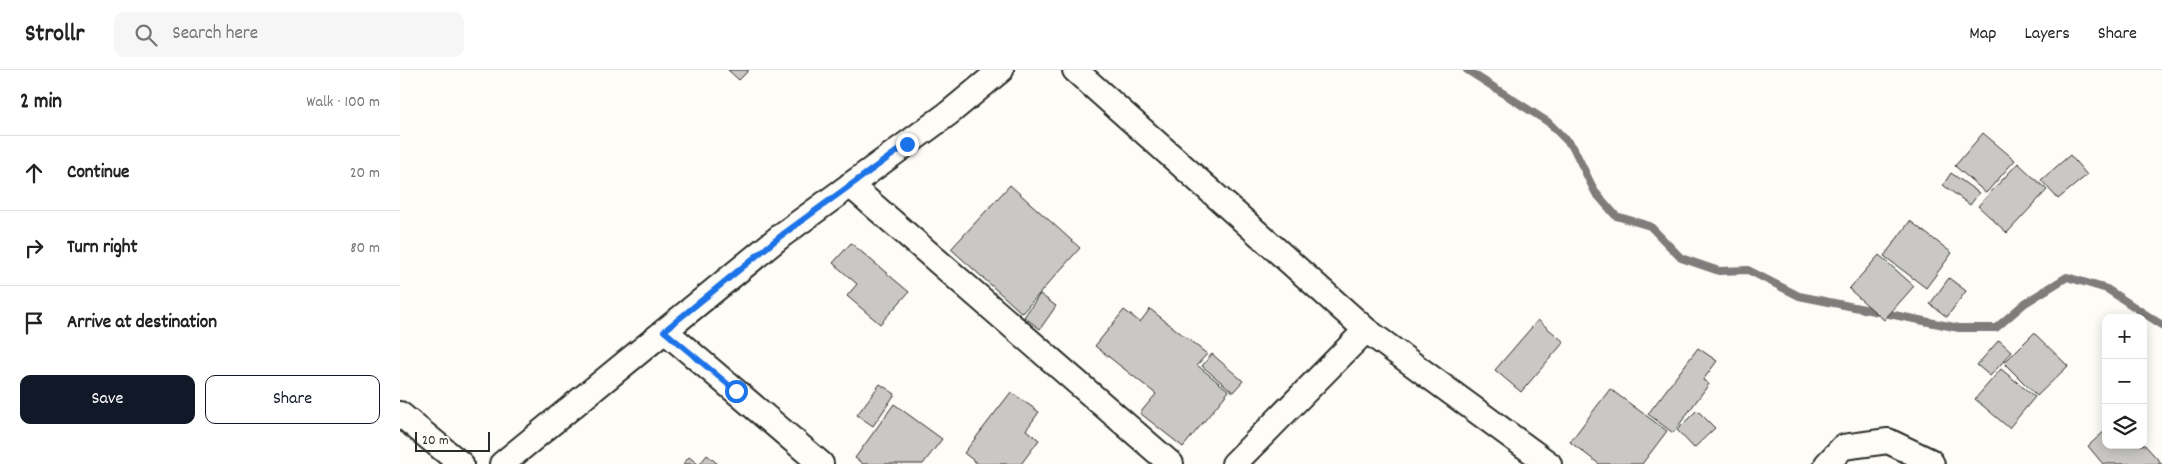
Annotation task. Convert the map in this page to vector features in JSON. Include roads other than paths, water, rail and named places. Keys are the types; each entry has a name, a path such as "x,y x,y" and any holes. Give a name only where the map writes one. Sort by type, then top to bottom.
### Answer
{"street":[{"path":"502,464 782,235 949,113 1001,70"},
{"path":"1075,70 1366,330 1549,464"},
{"path":"850,185 1171,464"},
{"path":"1234,464 1366,330"},
{"path":"664,331 821,464"},
{"path":"400,414 461,464"},
{"path":"1827,464 1843,447 1888,440 1930,461 1932,464"}],"waterway":[{"path":"1467,70 1548,122 1573,147 1595,192 1616,216 1650,226 1681,258 1719,271 1748,270 1799,296 1959,328 1996,328 2025,303 2067,277 2107,289 2162,325"}]}
